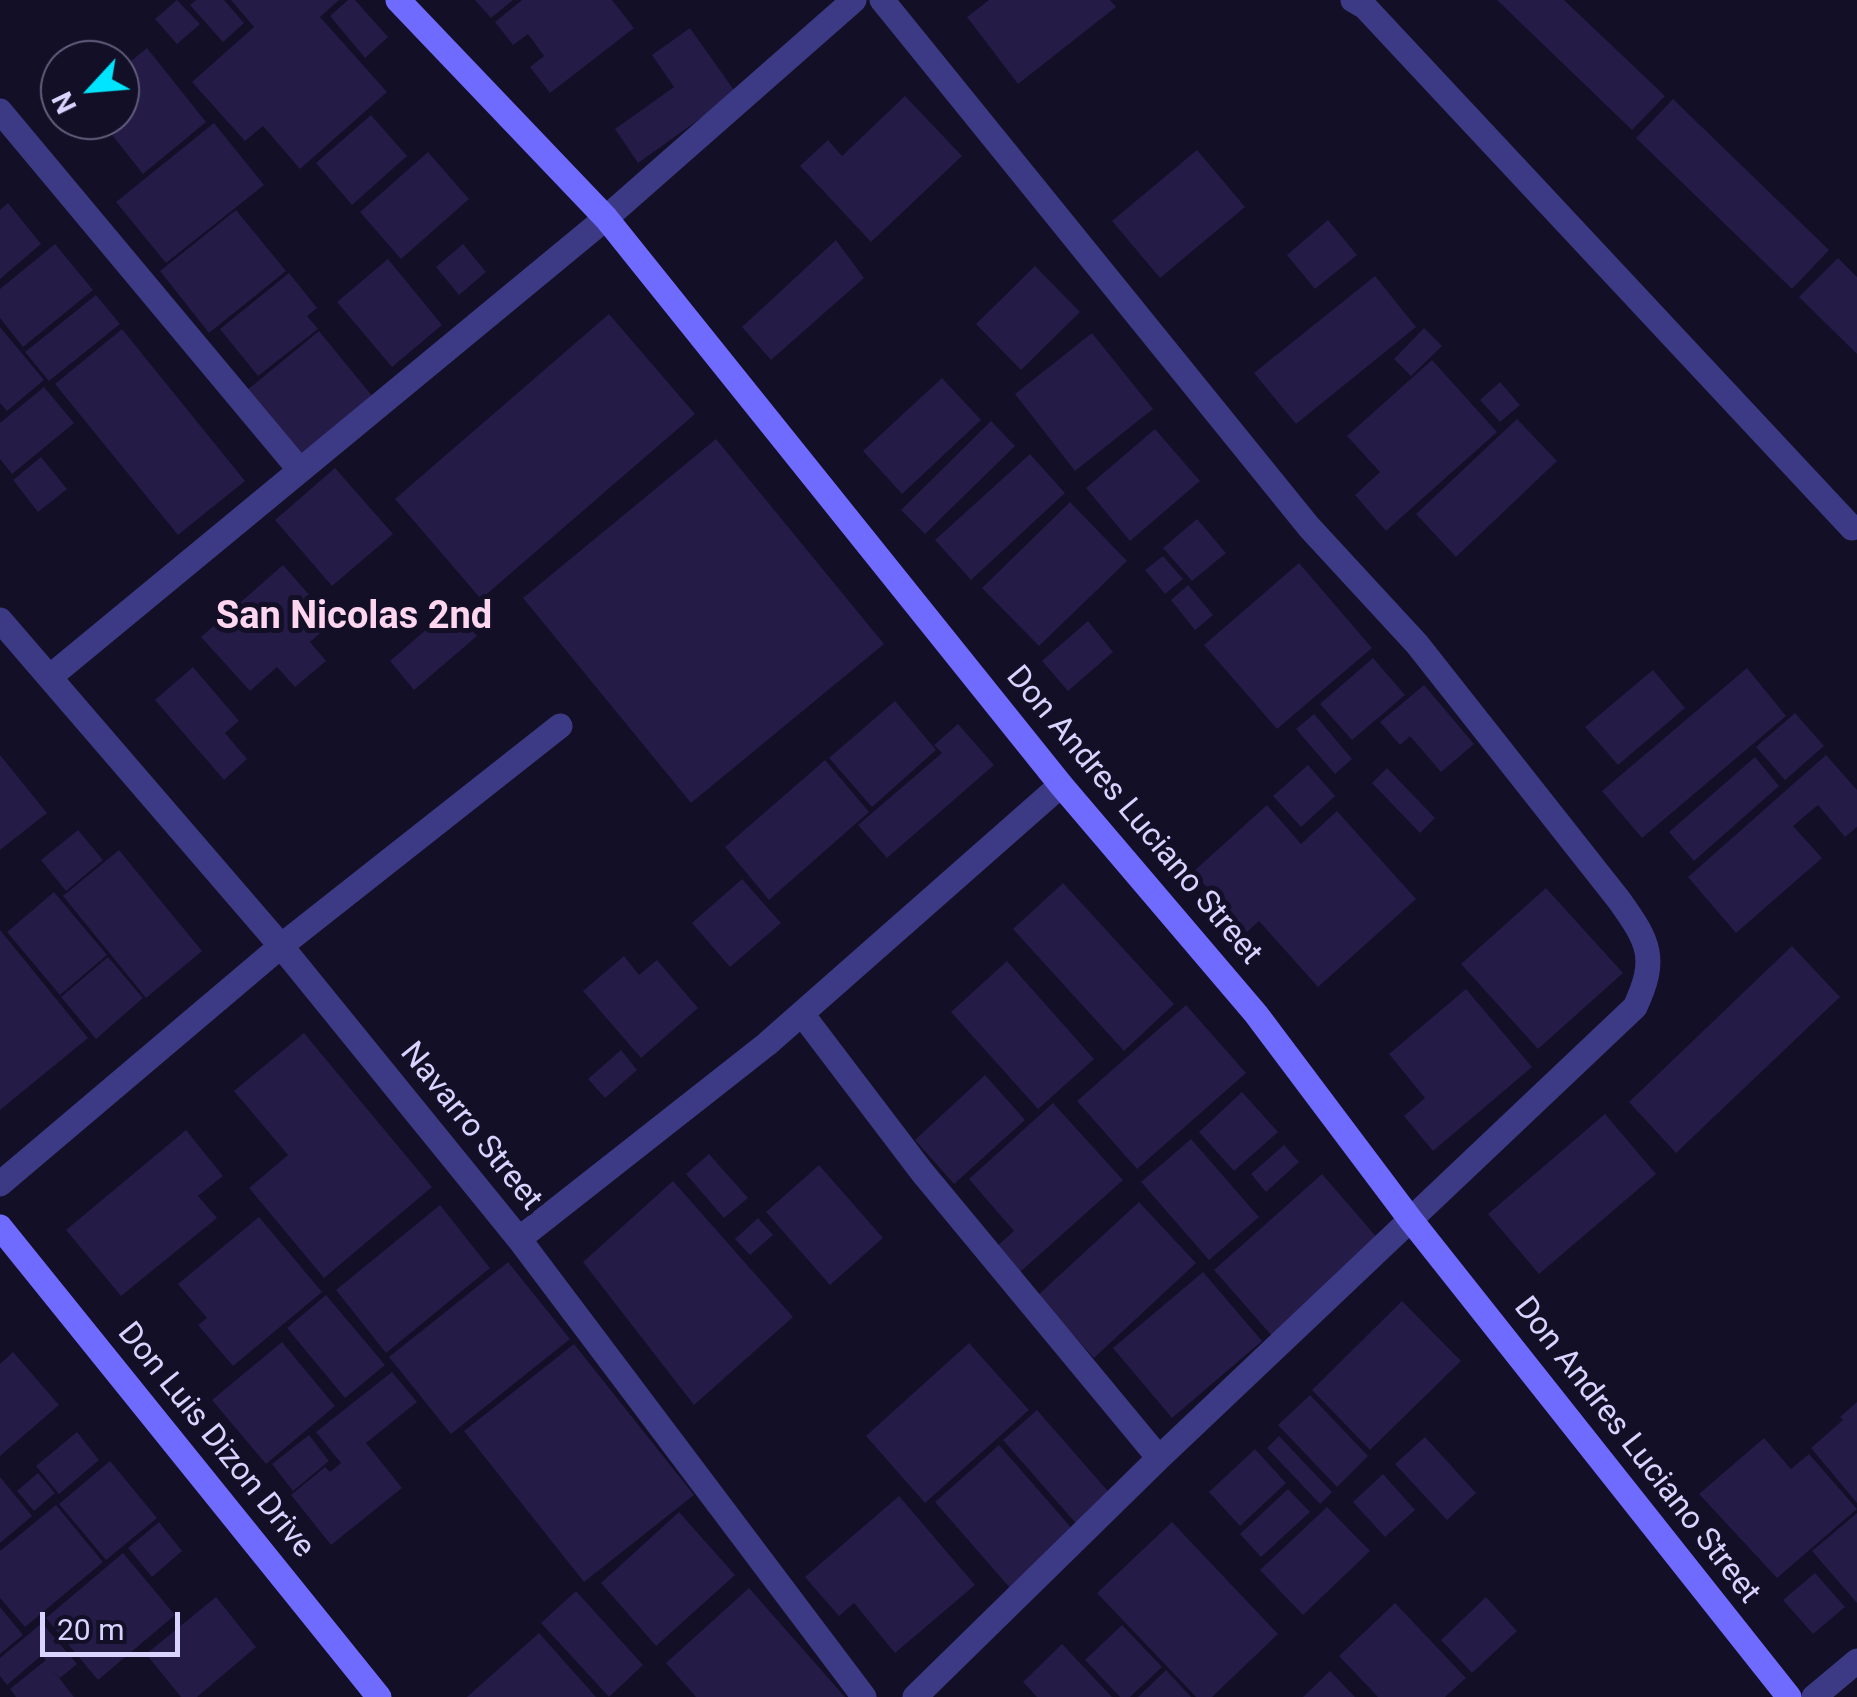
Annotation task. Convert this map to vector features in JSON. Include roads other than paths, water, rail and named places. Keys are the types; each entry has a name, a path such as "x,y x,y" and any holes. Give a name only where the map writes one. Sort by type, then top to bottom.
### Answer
{"street":[{"name":"Don Andres Luciano Street","path":"398,0 606,218 1062,785 1256,1014 1410,1219 1789,1697"},
{"path":"51,676 606,218 854,0"},
{"path":"882,0 1309,527 1418,644 1618,900 1650,952 1648,981 1635,1007 1159,1458 915,1697"},
{"path":"1353,0 1438,82 1852,528"},
{"path":"0,110 299,469"},
{"name":"Navarro Street","path":"0,620 281,946 519,1239 864,1697"},
{"path":"0,1184 281,946 560,726"},
{"path":"519,1239 802,1014 1062,785"},
{"path":"802,1014 922,1172 1159,1458"},
{"name":"Don Luis Dizon Drive","path":"0,1227 379,1697"},
{"path":"1814,1697 1857,1661"}],"district":[{"name":"San Nicolas 2nd","path":"354,618"}]}
